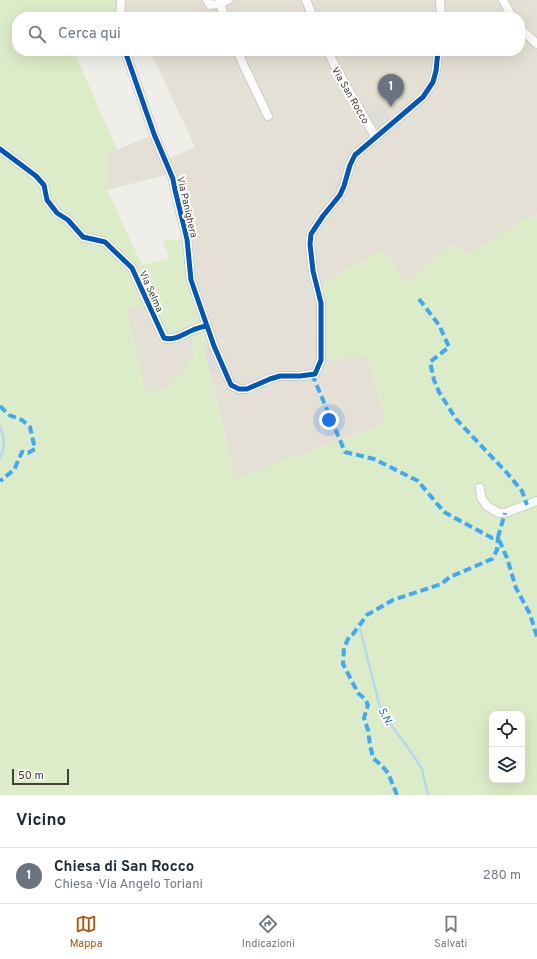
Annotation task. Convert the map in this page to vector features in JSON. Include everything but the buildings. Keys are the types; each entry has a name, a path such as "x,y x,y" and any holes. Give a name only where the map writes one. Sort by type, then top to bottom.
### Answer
{"street":[{"path":"120,12 121,0"},
{"path":"207,0 210,5 220,4 228,0"},
{"path":"306,0 311,12"},
{"path":"440,0 440,12"},
{"path":"503,0 509,12"},
{"path":"220,4 223,12"},
{"path":"525,33 537,44"},
{"name":"Via Panighera","path":"127,56 154,134 173,179 187,238 191,280 206,326 224,372 231,385 239,389 247,389 280,376 315,374 321,360 321,303 313,270 310,244 311,234 340,194 355,155 376,138"},
{"path":"240,56 268,116"},
{"name":"Via San Rocco","path":"330,56 376,138"},
{"path":"376,138 423,97 433,82 438,56"},
{"name":"Via Selma","path":"0,149 36,176 44,185 47,200 57,213 68,220 83,237 104,242 132,268 164,338 170,340 177,338 206,326"},
{"path":"480,488 481,497 487,506 499,513 505,513 537,501"}],"shaded area":[{"path":"125,0 537,0 537,212 469,255 451,244 407,283 383,250 320,285 368,357 386,423 235,479 210,375 226,370 190,280 181,203 183,183 165,175 107,190 107,154 157,133 166,160 195,147 152,56 525,56 525,12 124,12"},
{"path":"381,104 393,121 376,134 365,116"},
{"path":"355,155 340,195 332,184 342,177 336,167"},
{"path":"148,303 194,330 193,359 165,389 146,393 126,310"},
{"path":"212,344 221,372 210,375 204,346"}],"green space":[{"path":"0,0 117,0 117,12 12,12 12,56 76,56 117,150 107,154 107,190 142,265 170,258 163,241 186,239 190,280 212,344 204,347 235,479 386,423 368,357 322,360 320,285 383,250 407,283 451,244 469,255 537,212 537,795 0,795","holes":["148,303 170,340 194,330 193,359 165,389 146,392 127,310"]}],"waterway":[{"path":"0,426 4,442 0,458"},
{"name":"S.N.","path":"360,629 381,711 422,769 428,795"}],"marked path":[{"path":"419,299 439,325 449,347 430,362 434,380 439,392 456,419 522,491 527,505"},
{"path":"312,374 345,452 374,459 418,481 444,512 492,538 498,537 505,513"},
{"path":"0,406 9,415 22,420 30,427 35,449 28,453 22,452 14,470 0,481"},
{"path":"397,795 388,773 373,758 368,730 364,718 368,705 365,699 358,693 343,664 344,648 349,637 367,615 393,600 441,584 450,577 492,559 497,550 498,537"},
{"path":"499,540 507,558 516,588 530,614 537,637"}],"cycle path":[{"path":"127,56 154,134 173,179 187,239 191,280 214,346 231,385 239,389 247,389 280,376 315,374 321,360 321,303 313,271 310,244 311,234 340,195 355,155 423,97 433,82 438,56"},
{"path":"0,149 36,176 44,185 47,200 57,213 68,220 83,237 105,242 132,268 164,338 172,339 206,326"}],"place":[{"name":"Chiesa di San Rocco","path":"391,107"}]}
